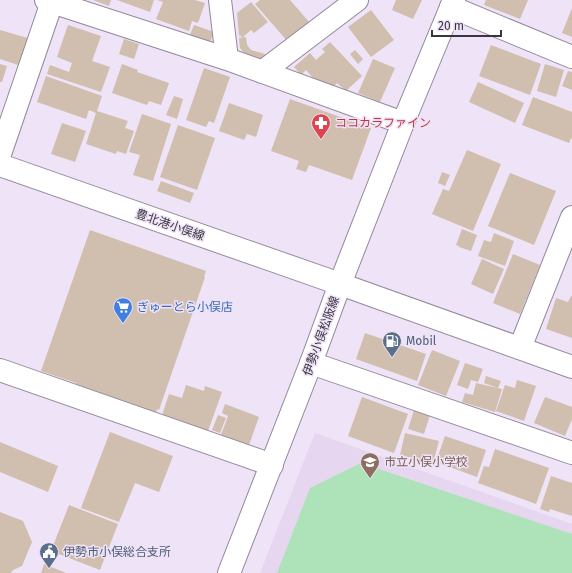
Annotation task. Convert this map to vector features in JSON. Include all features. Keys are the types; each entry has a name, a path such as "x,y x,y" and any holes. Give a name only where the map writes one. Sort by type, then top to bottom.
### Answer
{"street":[{"path":"220,0 227,59"},
{"path":"262,72 357,0"},
{"path":"0,154 49,1 227,59 403,123"},
{"path":"340,284 403,123 452,4 572,57"},
{"name":"豊北港小俣線","path":"0,165 340,284"},
{"path":"520,348 572,217"},
{"name":"伊勢小俣松阪線","path":"230,573 312,363 340,284 572,367"},
{"path":"312,363 572,453"},
{"path":"0,370 272,465"}],"shaded area":[{"name":"市立小俣小学校","path":"315,433 572,524 572,573 260,573"}],"green space":[{"name":"市立小俣小学校","path":"361,463 572,534 572,573 277,573 310,488"}],"building":[{"path":"93,0 111,0 109,6"},
{"path":"117,0 154,0 150,12"},
{"path":"157,0 195,0 205,3 198,23 192,21 189,31 156,19 163,2"},
{"path":"260,0 290,0 310,23 288,42 255,4"},
{"path":"396,0 422,0 413,19 392,10"},
{"path":"486,0 528,0 520,19 484,5"},
{"path":"251,2 268,22 254,33 251,30 242,38 240,35 239,36 237,13"},
{"path":"572,8 572,37 562,33"},
{"path":"371,10 394,40 371,57 348,27"},
{"path":"68,25 101,36 92,61 110,67 101,92 47,74 50,65 69,72 72,63 57,57"},
{"path":"194,25 214,32 210,42 190,35"},
{"path":"0,30 31,39 21,66 0,59"},
{"path":"246,37 247,45 251,50 265,54 263,62 247,57 240,48 239,38"},
{"path":"124,39 139,44 134,59 119,54"},
{"path":"330,42 362,76 346,91 337,83 334,86 314,79 306,70 301,75 294,67 310,53 316,60 325,52 322,49"},
{"path":"491,45 541,64 530,95 479,76"},
{"path":"355,50 363,59 358,64 350,54"},
{"path":"373,59 395,68 380,102 358,93"},
{"path":"0,64 7,66 2,82 0,82"},
{"path":"122,64 138,70 137,72 169,83 161,105 149,101 147,105 112,93"},
{"path":"545,64 564,70 556,97 537,91"},
{"path":"204,68 230,77 214,123 209,121 206,127 186,120"},
{"path":"568,71 572,72 572,90 562,86"},
{"path":"46,76 102,96 97,111 128,121 125,128 134,131 126,154 117,151 116,154 86,144 96,113 89,110 86,119 37,102"},
{"path":"478,82 524,103 515,123 469,102"},
{"path":"174,96 183,99 177,119 166,115"},
{"path":"533,97 572,112 572,139 571,138 569,143 522,125"},
{"name":"ココカラファイン","path":"290,99 371,128 352,180 309,165 306,172 296,169 299,161 271,151"},
{"path":"229,103 263,115 256,137 247,134 244,140 219,131"},
{"path":"142,114 171,124 153,181 133,175 140,155 129,152"},
{"path":"62,123 86,131 75,162 51,154"},
{"path":"178,125 215,138 197,190 160,177"},
{"path":"467,150 501,164 473,231 432,214 443,189 449,191"},
{"path":"442,172 450,175 445,186 438,183"},
{"path":"510,173 556,191 534,245 488,226"},
{"path":"161,181 194,193 190,203 157,191"},
{"path":"462,229 477,235 471,251 456,245"},
{"name":"ぎゅーとら小俣店","path":"90,230 206,271 159,410 157,409 156,413 41,371"},
{"path":"494,233 514,241 505,266 478,256 484,240 491,242"},
{"path":"513,254 540,265 520,314 493,303"},
{"path":"482,259 504,269 493,294 471,284"},
{"path":"571,296 572,338 546,329 556,298 568,302"},
{"path":"365,333 426,354 417,381 356,359"},
{"path":"432,350 460,361 446,396 418,385"},
{"path":"465,363 483,369 478,382 471,380 468,389 457,385"},
{"path":"486,376 501,381 498,388 484,383"},
{"path":"517,380 536,386 524,421 496,411 505,385 515,388"},
{"path":"476,383 502,389 495,412 462,402 465,393 473,395"},
{"path":"186,385 204,391 205,386 222,392 208,431 162,415 169,394 182,398"},
{"path":"362,397 408,414 394,453 348,436"},
{"path":"545,397 572,407 572,419 565,436 534,423"},
{"path":"225,404 259,417 249,445 221,435 228,416 222,413"},
{"path":"414,410 430,415 424,434 408,429"},
{"path":"218,415 226,418 220,433 212,430"},
{"path":"110,432 173,456 159,492 135,483 119,522 81,508"},
{"path":"405,433 439,441 433,463 400,455"},
{"path":"445,436 486,450 477,477 436,462"},
{"path":"0,442 58,466 48,492 0,472"},
{"path":"495,449 549,468 536,504 478,483 484,466 489,467"},
{"path":"551,476 572,483 572,516 550,509 549,512 540,509"},
{"path":"69,505 118,524 100,570 51,551"},
{"path":"0,512 23,521 32,542 22,566 13,570 11,573 0,573"},
{"name":"伊勢市小俣総合支所","path":"44,564 66,573 41,573"}],"place":[{"name":"ココカラファイン","path":"321,140"},
{"name":"ぎゅーとら小俣店","path":"123,324"},
{"name":"Mobil","path":"392,358"},
{"name":"市立小俣小学校","path":"370,479"},
{"name":"伊勢市小俣総合支所","path":"49,569"}]}
